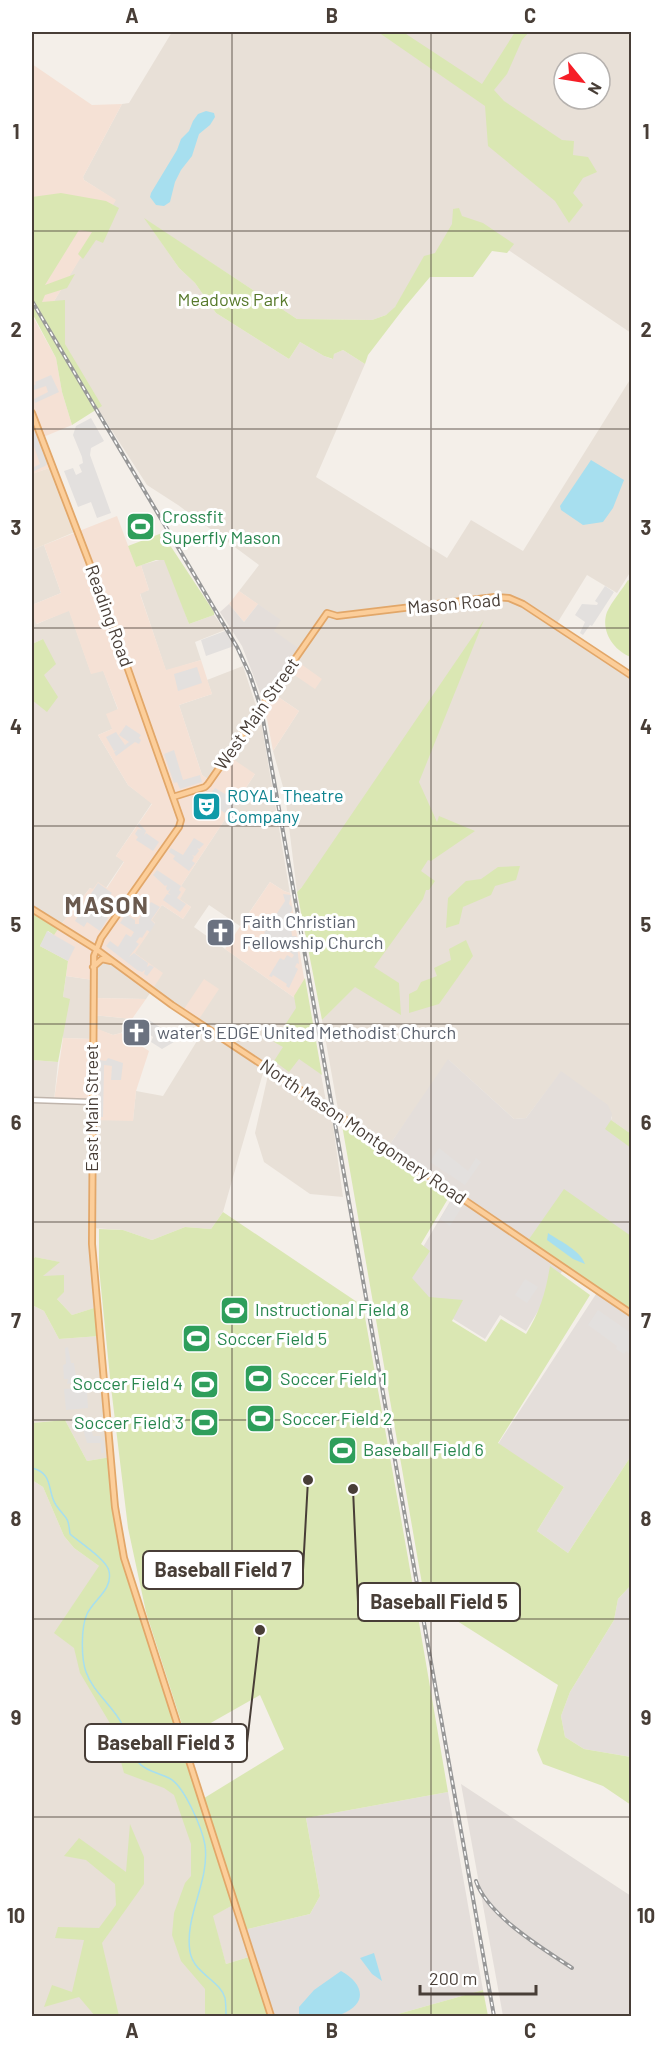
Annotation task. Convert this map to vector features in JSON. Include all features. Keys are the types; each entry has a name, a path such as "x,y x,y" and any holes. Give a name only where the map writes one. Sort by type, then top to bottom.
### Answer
{"main road":[{"name":"Reading Road","path":"32,413 104,601 181,820 179,827 96,949"},
{"name":"Mason Road","path":"327,613 337,616 474,599 509,598 523,604 632,676"},
{"name":"West Main Street","path":"173,797 208,784 327,613"},
{"name":"North Mason Montgomery Road","path":"32,909 114,961 172,1005 632,1314"},
{"name":"East Main Street","path":"96,949 93,967 92,1102 94,1269 115,1507 122,1553 271,2016"},
{"path":"93,967 102,959 114,961"}],"street":[{"path":"32,1100 92,1102"}],"shaded area":[{"path":"172,32 631,32 631,333 464,220 392,311 372,320 297,319 146,220 179,268 195,283 216,313 289,359 300,342 332,359 334,354 343,350 365,364 316,477 447,558 471,520 523,551 631,378 631,571 617,593 587,575 556,625 631,676 631,1134 611,1120 612,1117 561,1072 526,1118 514,1119 449,1060 388,1147 339,1115 322,1020 355,986 302,887 297,892 285,794 273,751 299,711 271,692 300,650 273,631 280,620 239,591 259,565 147,485 98,409 45,316 115,200 84,180 83,177 122,104 129,103"},
{"path":"32,64 92,105 122,104 83,177 84,180 116,200 45,316 32,293"},
{"path":"32,315 56,358 62,392 72,425 41,438 52,467 32,474"},
{"path":"51,375 59,392 35,403 34,399 48,392 46,386 34,390 35,382"},
{"path":"91,418 104,441 91,448 90,455 111,513 97,518 91,502 78,507 64,471 73,468 76,475 82,472 79,465 83,463 82,457 73,435 76,426"},
{"path":"32,426 48,463 32,472 32,468 40,464 32,441"},
{"path":"52,467 77,531 32,550 32,474"},
{"path":"117,516 136,567 141,565 149,590 140,594 166,670 201,660 212,694 179,705 202,775 210,781 227,755 255,774 181,886 186,889 180,899 191,907 183,919 162,905 152,920 155,923 135,953 163,973 152,990 96,949 93,980 66,976 68,961 40,946 60,926 90,888 93,889 98,882 107,888 124,862 116,856 152,804 128,785 98,735 112,729 106,714 118,709 103,671 91,674 69,611 36,624 32,612 32,605 61,593 44,545"},
{"path":"44,545 61,593 32,605 32,550"},
{"path":"163,559 167,563 189,624 214,615 225,630 195,642 201,660 166,671 140,593 149,590 141,565"},
{"path":"605,586 614,592 592,626 590,625 583,635 580,633 585,622 575,615 582,604 597,605 595,601"},
{"path":"239,591 258,604 244,622 229,604"},
{"path":"229,604 244,622 258,604 281,620 274,631 301,650 264,703 242,646 220,612"},
{"path":"69,610 91,673 103,670 118,710 112,729 98,735 128,785 152,803 116,856 124,861 106,888 93,890 90,888 60,926 32,909 32,686 43,639 32,644 32,612 37,624"},
{"path":"225,631 234,646 206,656 201,640"},
{"path":"294,659 322,679 315,689 287,670"},
{"path":"243,666 261,721 290,893 270,882 240,926 209,905 194,927 309,1008 327,1107 265,1066 223,1212 211,1229 185,1227 152,1240 123,1230 92,1228 97,1307 72,1315 57,1299 42,1276 59,1262 35,1257 32,1261 32,1060 58,1062 54,1101 92,1102 133,1120 136,1091 163,1096 205,1028 152,990 146,999 93,998 93,1015 132,1019 121,1033 113,1035 93,1028 93,1039 63,1038 63,997 66,976 93,980 96,949 162,974 134,953 155,923 151,920 162,905 183,919 191,907 179,899 181,886 255,774 210,781 202,775 179,705 212,694 207,680"},
{"path":"197,667 202,683 178,691 174,674"},
{"path":"271,692 299,711 273,751 264,703"},
{"path":"126,725 141,735 139,738 141,740 139,744 135,742 116,756 114,752 117,750 114,751 106,737 116,732 125,745 129,742 119,735"},
{"path":"174,750 183,780 200,775 202,782 180,789 177,782 174,783 164,754"},
{"path":"215,788 225,794 229,790 240,797 231,810 228,808 225,813 206,800"},
{"path":"139,823 146,831 144,836 146,833 159,842 153,851 136,840 138,837 135,834 138,829 142,830 137,826"},
{"path":"194,838 204,844 199,849 197,848 199,851 195,856 192,855 194,857 192,861 195,863 189,871 173,859 175,856 169,852 171,848 183,855"},
{"path":"157,870 181,886 179,890 181,892 177,898 186,904 180,912 163,900 167,894 171,895 168,893 171,888 168,891 167,885 165,886 153,875"},
{"path":"270,882 290,893 309,1008 225,949"},
{"path":"98,883 112,893 97,911 108,918 100,931 87,922 84,927 75,921 78,916 81,917 83,914 87,916 92,908 85,903"},
{"path":"283,894 291,895 289,904 292,907 290,913 294,927 291,928 292,936 296,936 299,964 297,963 295,967 298,969 289,988 287,984 273,975 269,976 280,958 284,960 287,955 292,958 294,955 264,933 285,901"},
{"path":"151,902 160,907 151,920 155,924 150,932 147,930 136,942 139,944 129,957 134,953 148,963 147,967 150,965 154,967 147,976 144,974 145,970 142,972 137,970 106,946 110,941 118,947 126,934 131,937 134,932 120,923 126,914 135,920 135,924 139,924 139,919"},
{"path":"47,931 75,947 68,961 40,946"},
{"path":"204,979 219,989 197,1022 182,1012"},
{"path":"93,998 146,999 132,1019 93,1015"},
{"path":"149,1020 179,1039 162,1049 151,1042 153,1037 143,1030"},
{"path":"93,1027 113,1035 121,1033 149,1051 136,1091 133,1121 92,1120 92,1102 54,1100 63,1038 92,1039"},
{"path":"108,1058 123,1063 121,1080 111,1080 112,1066 104,1065 103,1117 98,1117 99,1060 106,1061"},
{"path":"448,1059 514,1119 526,1118 561,1071 608,1105 612,1114 611,1120 631,1134 631,1456 568,1553 537,1531 564,1487 498,1444 598,1291 564,1268 526,1331 500,1315 485,1339 400,1286 455,1193 388,1147"},
{"path":"268,1075 332,1118 343,1197 310,1194 264,1162 255,1133"},
{"path":"439,1148 468,1171 476,1158 481,1162 465,1185 430,1162"},
{"path":"455,1195 465,1202 450,1226 440,1219"},
{"path":"525,1279 538,1287 527,1303 515,1295"},
{"path":"32,1305 44,1311 59,1339 100,1336 111,1457 87,1461 65,1420 32,1423"},
{"path":"598,1310 631,1333 631,1355 626,1351 624,1354 616,1349 617,1346 588,1325"},
{"path":"68,1347 76,1377 72,1378 73,1383 67,1384 68,1379 64,1379 63,1365 66,1364 65,1348"},
{"path":"82,1388 83,1392 87,1392 88,1408 66,1410 64,1389"},
{"path":"103,1418 104,1422 93,1424 91,1427 93,1436 100,1436 104,1442 104,1453 101,1453 101,1443 87,1443 80,1422"},
{"path":"32,1480 43,1487 64,1536 74,1548 99,1566 176,1792 198,1847 212,2016 32,2016"},
{"path":"631,1585 631,1757 584,1749 565,1737 561,1716 570,1692 614,1620 618,1599"},
{"path":"461,1784 631,1896 631,2016 503,2016"},
{"path":"448,1792 483,1990 391,2016 271,2016 244,1930 310,1914 320,1896 306,1818"},
{"path":"235,1904 252,1956 226,1964 212,1916"}],"green space":[{"path":"378,32 403,32 482,84 515,32 529,32 522,40 507,74 494,90 504,101 562,140 574,141 573,155 588,157 597,172 583,178 573,193 583,205 569,223 555,201 488,146 485,106"},
{"path":"61,193 106,201 119,208 103,243 96,240 83,259 78,254 92,232 79,230 45,285 75,274 67,288 45,295 42,302 65,300 65,344 102,406 72,425 62,392 56,358 32,313 32,197"},
{"name":"Meadows Park","path":"459,208 462,216 483,223 514,244 507,253 492,251 473,277 430,277 368,355 365,364 343,350 334,354 333,359 300,342 289,359 216,313 195,283 179,268 144,218 297,319 372,320 386,315 395,307 424,256 435,253 452,224 453,209"},
{"path":"162,533 214,615 189,624 164,560 156,560 136,567 128,546"},
{"path":"628,580 632,582 631,657 614,645 605,626 607,612"},
{"path":"484,620 419,782 437,822 439,816 475,831 431,861 428,860 421,871 435,881 429,890 426,890 423,899 374,967 399,983 401,1015 355,987 322,1020 297,892"},
{"path":"43,639 56,664 44,675 58,697 47,712 32,700 32,644"},
{"path":"520,866 516,880 495,886 491,895 463,907 459,924 446,928 448,898 466,881 481,879 498,867"},
{"path":"32,909 60,926 54,935 48,931 40,946 68,961 63,997 70,999 58,1062 32,1060"},
{"path":"466,940 473,956 439,1004 409,1013 409,994 417,990 421,982 437,976 434,968 451,960 449,949"},
{"path":"305,978 322,1075 299,1059 289,1072 274,1061 283,1047 274,1042 296,1008 294,996"},
{"path":"611,1120 631,1134 631,1148 605,1129"},
{"path":"342,1125 449,1197 421,1244 430,1251 412,1278 429,1297 463,1300 452,1321 486,1342 501,1319 526,1334 542,1301 550,1266 590,1295 498,1443 564,1487 537,1531 568,1553 631,1456 631,1585 618,1599 614,1620 570,1692 561,1716 565,1737 584,1749 631,1757 631,1805 603,1786 543,1764 537,1750 558,1685 435,1607 428,1618"},
{"path":"564,1189 631,1236 631,1314 527,1242"},
{"path":"223,1212 363,1306 448,1792 306,1818 320,1896 310,1914 244,1930 235,1904 213,1916 226,1964 252,1956 271,2016 205,2016 205,1989 181,1961 172,1935 174,1913 185,1883 191,1876 191,1844 174,1795 164,1788 124,1773 111,1725 80,1673 74,1648 54,1633 99,1566 74,1548 64,1536 43,1487 32,1480 32,1423 65,1420 87,1461 111,1457 116,1519 129,1578 201,1800 284,1749 260,1695 186,1737 146,1612 128,1528 111,1387 99,1268 99,1229 123,1230 152,1240 185,1227 211,1229"},
{"path":"35,1257 60,1262 43,1276 64,1275 64,1292 57,1299 72,1315 97,1307 100,1336 59,1339 44,1311 32,1305 32,1261"},
{"path":"130,1824 144,1857 144,1884 102,1943 119,2016 95,2016 79,1997 44,2007 52,1985 72,1992 84,1940 55,1938 58,1927 99,1928 116,1905 115,1884 86,1860 64,1856 79,1838 126,1872"},
{"path":"483,1990 488,2016 391,2016"}],"water":[{"path":"206,111 214,113 215,117 210,125 199,134 192,156 175,182 170,202 164,206 156,205 150,197 151,193 193,121 198,114"},
{"path":"591,460 624,480 613,508 603,522 583,525 561,510 560,506"},
{"path":"548,1233 575,1250 585,1264 573,1259 547,1240"},
{"path":"374,1953 382,1981 372,1974 360,1958"},
{"path":"341,1971 358,1987 360,1993 356,2004 342,2014 332,2017 299,2016 299,2007 314,1990"}],"waterway":[{"path":"32,1468 39,1470 47,1478 53,1500 67,1520 70,1534 98,1557 109,1571 106,1589 87,1614 84,1627 83,1659 89,1679 122,1724 126,1744 133,1756 144,1767 175,1782 192,1808 200,1828 206,1859 191,1925 190,1952 196,1966 222,1992 225,1998 226,2016"}],"railway":[{"path":"32,301 237,647 250,675 261,708 494,2016"},
{"path":"476,1881 482,1894 503,1918 531,1941 572,1968"}],"place":[{"name":"Crossfit Superfly Mason","path":"141,527"},
{"name":"ROYAL Theatre Company","path":"206,806"},
{"name":"Faith Christian Fellowship Church","path":"221,932"},
{"name":"water's EDGE United Methodist Church","path":"136,1033"},
{"name":"Instructional Field 8","path":"234,1310"},
{"name":"Soccer Field 5","path":"196,1339"},
{"name":"Soccer Field 1","path":"259,1379"},
{"name":"Soccer Field 4","path":"204,1384"},
{"name":"Soccer Field 2","path":"261,1419"},
{"name":"Soccer Field 3","path":"205,1423"},
{"name":"Baseball Field 6","path":"342,1450"},
{"name":"Baseball Field 7","path":"308,1480"},
{"name":"Baseball Field 5","path":"353,1489"},
{"name":"Baseball Field 3","path":"260,1630"}],"district":[{"name":"MASON","path":"107,906"}]}
